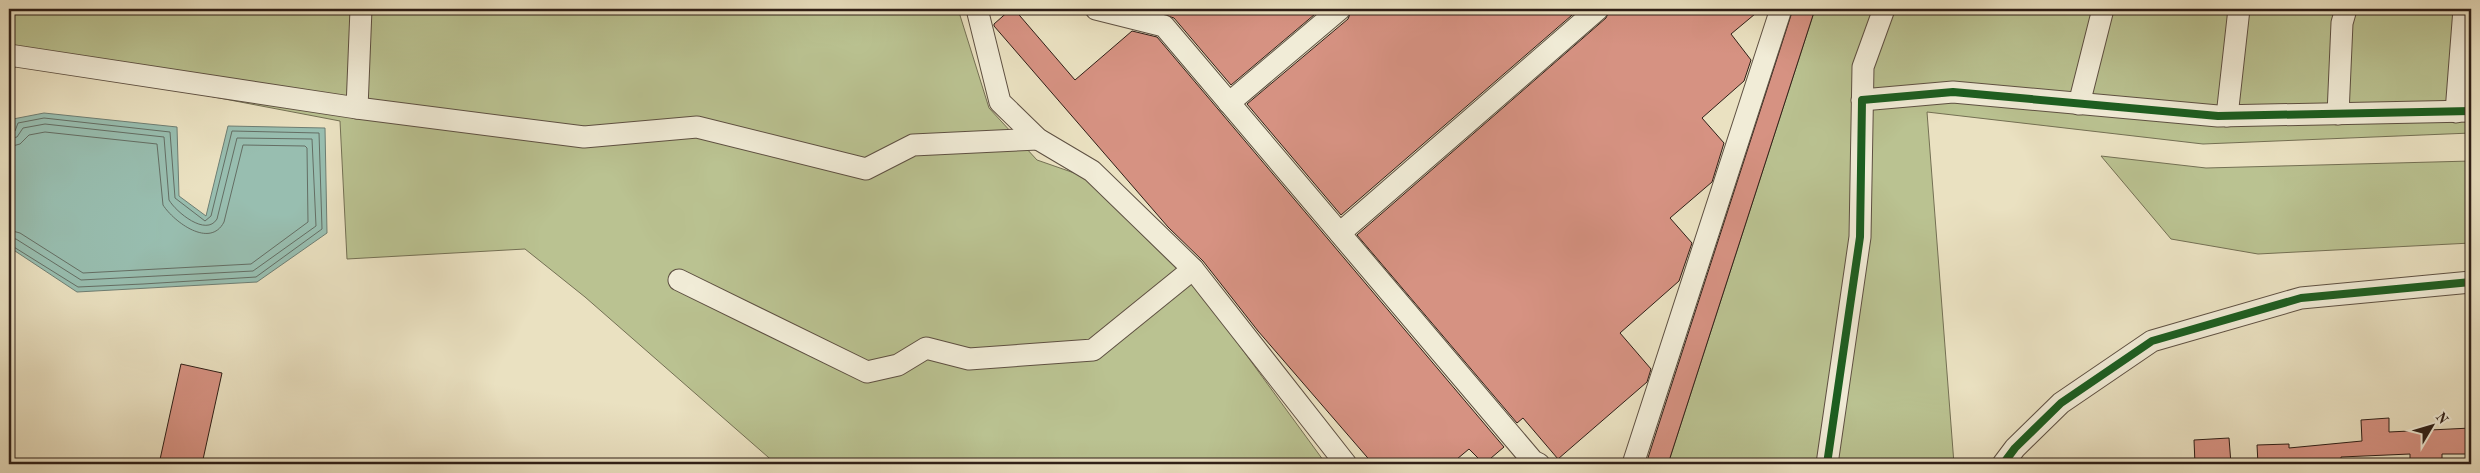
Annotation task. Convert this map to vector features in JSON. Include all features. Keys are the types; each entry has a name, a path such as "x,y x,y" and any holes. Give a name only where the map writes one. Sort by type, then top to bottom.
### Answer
{"street":[{"path":"357,108 361,9"},
{"path":"977,9 1000,102 1038,139 1092,171 1193,269 1346,464"},
{"path":"1096,9 1164,26 1533,461 1539,464"},
{"path":"1229,103 1340,9"},
{"path":"1340,233 1598,9"},
{"path":"1633,464 1781,9"},
{"path":"1827,464 1860,237 1863,67 1884,9"},
{"path":"2079,104 2103,9"},
{"path":"2227,116 2240,9"},
{"path":"2338,114 2342,23 2346,9"},
{"path":"1862,100 1953,92 2227,116 2464,112 2464,9"},
{"path":"9,54 357,108 584,137 697,127 866,169 913,145 1038,139"},
{"path":"679,280 867,372 898,365 926,348 969,359 1094,350 1193,269"},
{"path":"2003,464 2014,448 2061,403 2152,341 2301,298 2471,282"}],"shaded area":[{"path":"9,9 958,9 989,108 1037,160 1083,176 1201,293 1326,464 776,464 585,297 525,249 347,259 340,121 20,60 9,77"},
{"path":"1815,9 2471,9 2471,133 2203,144 1927,112 1954,464 1668,464"},
{"path":"2101,156 2206,168 2471,161 2471,243 2258,254 2171,239"}],"water":[{"path":"44,113 177,127 179,196 206,216 228,126 325,128 327,233 257,282 77,292 9,247 9,139 13,119"}],"building":[{"path":"1011,9 1014,9 1075,80 1132,31 1157,37 1504,447 1484,464 1469,449 1451,464 1373,464 1258,331 1203,261 1168,227 994,26"},
{"path":"1147,9 1321,9 1231,85 1174,18"},
{"path":"1352,9 1579,9 1341,215 1247,104 1348,19"},
{"path":"1610,9 1761,9 1731,34 1751,60 1744,81 1702,118 1724,143 1712,182 1670,218 1692,243 1679,281 1620,333 1651,369 1647,382 1558,459 1523,418 1517,423 1357,235 1606,18"},
{"path":"1793,9 1815,9 1668,464 1646,464"},
{"path":"181,364 222,373 202,464 159,464"},
{"path":"2389,418 2389,432 2471,428 2471,454 2442,454 2442,464 2410,464 2410,454 2341,457 2341,464 2258,464 2257,445 2289,444 2289,448 2362,441 2361,420"},
{"path":"2229,438 2231,464 2195,464 2194,440"}],"cycle path":[{"path":"1827,464 1860,237 1862,100 1953,92 2218,116 2471,111"},
{"path":"2003,464 2015,448 2061,403 2152,341 2301,298 2471,282"}]}
